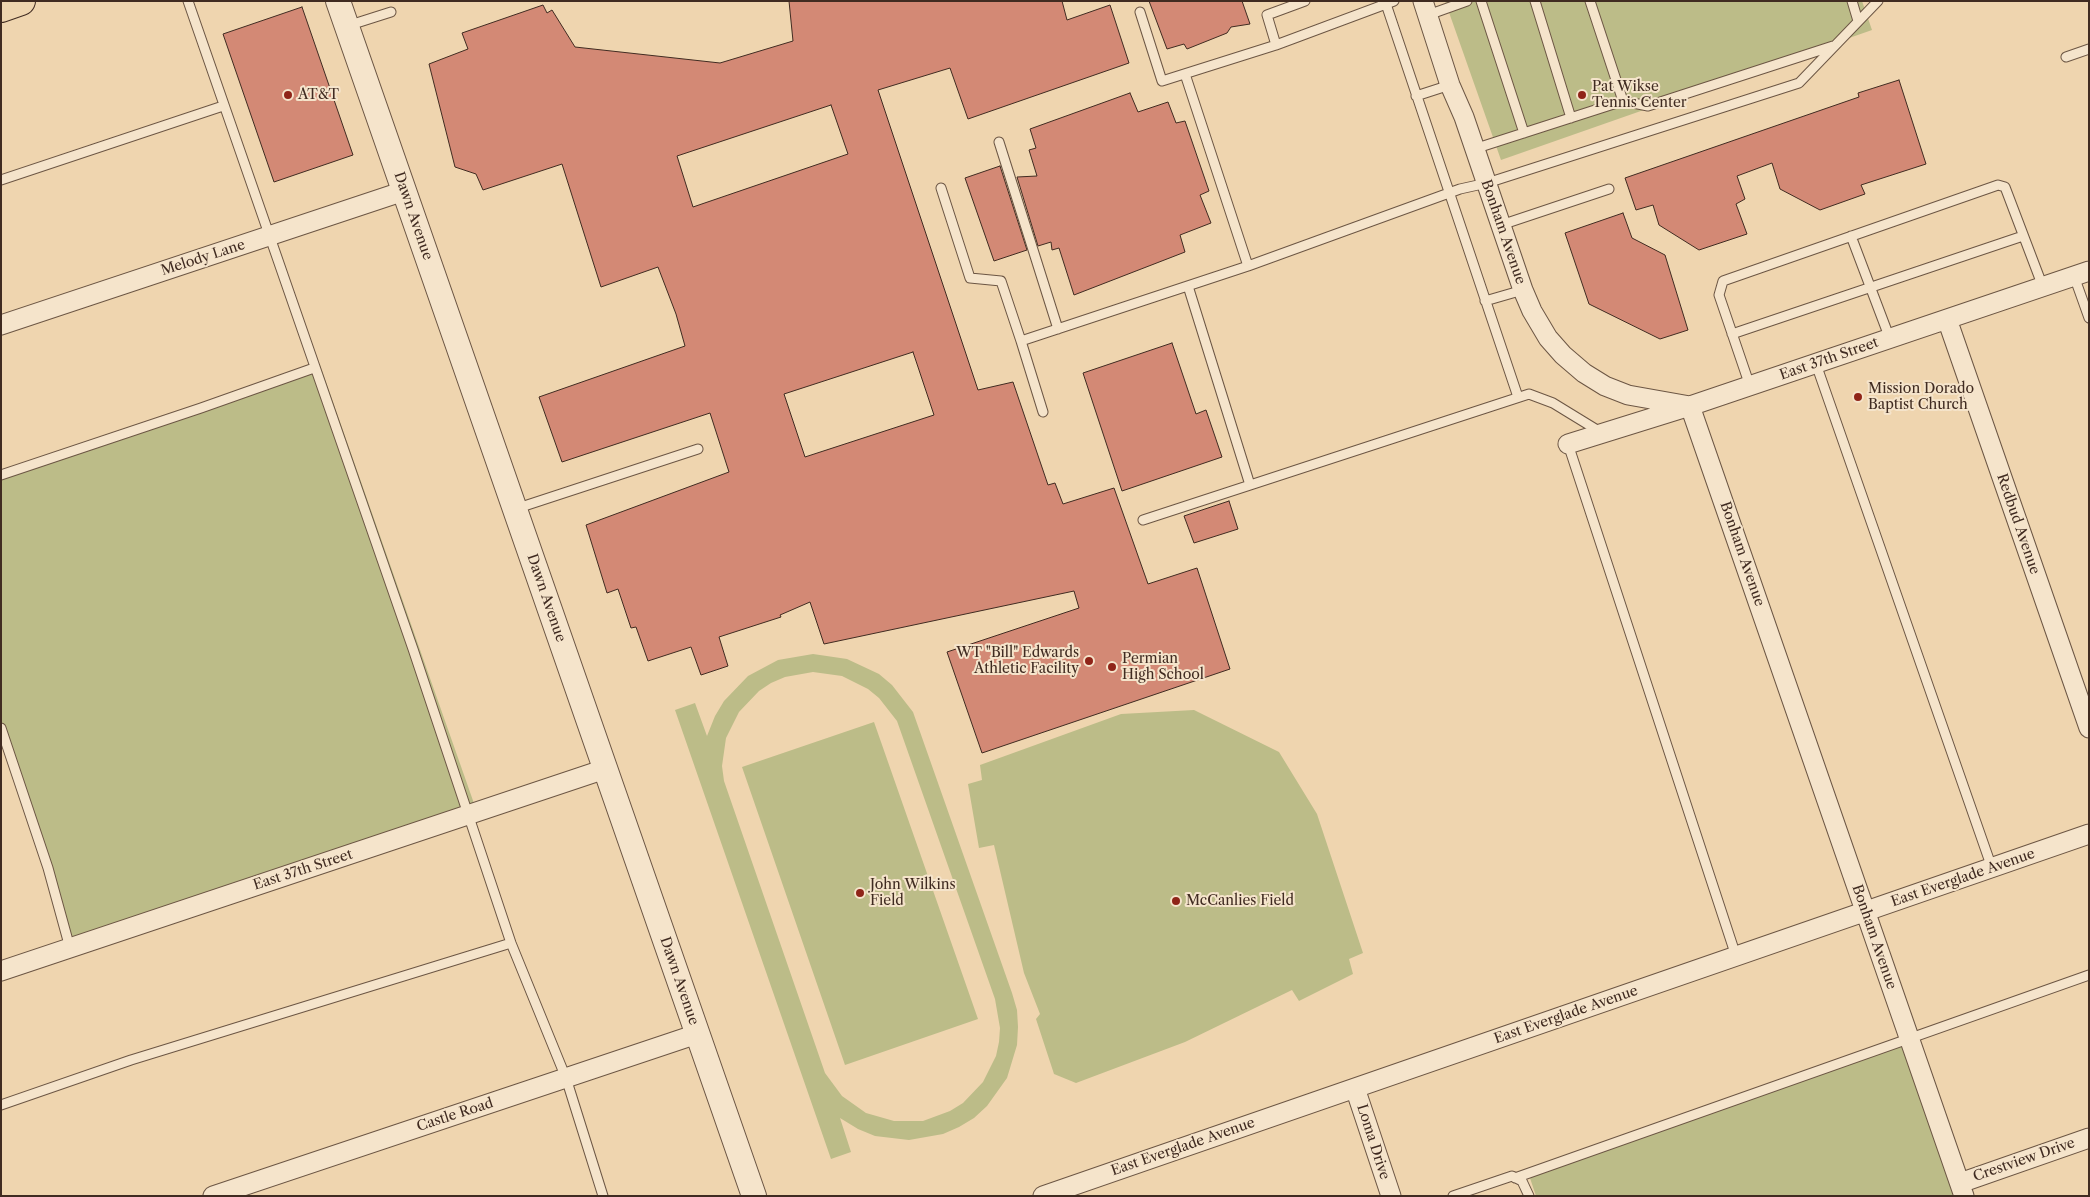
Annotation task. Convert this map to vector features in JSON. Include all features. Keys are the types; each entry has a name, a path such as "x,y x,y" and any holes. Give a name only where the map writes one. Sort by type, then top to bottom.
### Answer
{"highway":[{"path":"1,8 21,1"}],"street":[{"name":"Dawn Avenue","path":"338,1 754,1196"},
{"name":"Bonham Avenue","path":"1426,8 1450,85 1487,183 1523,290 1532,311 1548,338 1563,355 1605,386 1628,395 1690,406 1962,1189"},
{"name":"Melody Lane","path":"1,325 404,191"},
{"name":"East 37th Street","path":"1568,444 1690,406 2082,273"},
{"name":"Redbud Avenue","path":"1947,320 2089,728"},
{"name":"East 37th Street","path":"1,970 605,769"},
{"name":"East Everglade Avenue","path":"1043,1196 2089,834"},
{"name":"Castle Road","path":"214,1196 698,1034"},
{"name":"Loma Drive","path":"1355,1088 1390,1196"},
{"name":"Crestview Drive","path":"1962,1189 2089,1138"}],"lane":[{"path":"188,1 469,814 511,943 566,1078 603,1196"},
{"path":"1276,45 1267,15 1304,1"},
{"path":"1426,8 1466,1"},
{"path":"1481,1 1524,133"},
{"path":"1535,1 1571,118"},
{"path":"1590,1 1623,101"},
{"path":"1852,1 1858,21"},
{"path":"1021,341 1248,266 1449,193 1487,183 1799,83 1878,1"},
{"path":"1140,12 1162,81 1276,45 1388,2 1416,96 1518,397"},
{"path":"346,26 391,12"},
{"path":"1474,149 1623,101 1648,106 1835,45"},
{"path":"2066,57 2089,49"},
{"path":"1185,74 1248,266"},
{"path":"1416,96 1450,85"},
{"path":"1,180 223,106"},
{"path":"998,142 1058,329"},
{"path":"1750,386 1719,295 1723,281 1998,185 2005,187 2043,287"},
{"path":"941,188 970,278 1001,281 1043,412"},
{"path":"1501,225 1609,189"},
{"path":"1851,236 1890,339"},
{"path":"1732,334 1870,286 2024,236"},
{"path":"2082,273 2089,318"},
{"path":"1188,286 1250,485"},
{"path":"1485,301 1523,290"},
{"path":"1816,364 1992,868"},
{"path":"1,475 314,368"},
{"path":"1143,520 1529,394 1553,403 1602,434"},
{"path":"1568,444 1736,956"},
{"path":"515,509 698,449"},
{"path":"1,728 48,868 70,948"},
{"path":"1,1105 131,1060 511,943"},
{"path":"1453,1196 1500,1180 1515,1178 1909,1037 2089,975"},
{"path":"1515,1178 1522,1180 1529,1196"}],"green space":[{"name":"Pat Wikse Tennis Center","path":"1445,1 1862,1 1872,30 1501,160"},
{"path":"320,365 477,812 70,947 1,743 1,472"},
{"path":"813,654 847,659 879,674 892,685 913,712 1012,993 1017,1010 1017,1045 1007,1078 987,1106 974,1118 943,1134 909,1140 875,1136 858,1129 840,1118 851,1152 831,1159 675,710 695,703 707,736 715,716 724,701 748,676 778,660","holes":["813,672 842,676 868,689 879,698 897,721 995,999 1000,1028 999,1042 996,1056 983,1082 963,1103 950,1111 923,1121 894,1121 866,1113 842,1096 825,1073 724,781 722,766 726,738 739,712 759,691 785,677"]},
{"name":"McCanlies Field","path":"1194,710 1279,752 1317,814 1363,953 1349,959 1353,974 1299,1001 1292,990 1185,1042 1076,1083 1054,1074 1036,1019 1040,1014 1024,973 994,845 979,848 968,784 982,780 980,765 1121,714"},
{"name":"John Wilkins Field","path":"874,722 978,1019 845,1065 742,767"},
{"path":"1909,1037 1964,1196 1536,1196 1527,1169"}],"building":[{"path":"789,1 1062,1 1067,20 1110,5 1129,63 968,119 950,68 878,90 978,390 1013,382 1048,485 1055,483 1063,504 1114,488 1148,584 1197,568 1230,669 982,753 947,652 1079,608 1074,591 824,644 810,602 780,615 781,617 719,637 728,666 701,675 691,647 648,661 636,627 631,628 618,589 607,593 586,525 729,472 710,413 562,462 539,397 685,346 676,314 658,267 601,287 562,164 483,190 476,174 455,167 429,64 468,49 462,33 543,5 547,13 552,10 575,47 720,63 793,41","holes":["831,105 848,154 693,207 677,156","913,352 934,415 805,457 784,394"]},
{"path":"1149,1 1242,1 1250,24 1231,27 1227,33 1187,49 1184,44 1167,49"},
{"name":"AT&T","path":"302,7 353,155 274,182 223,34"},
{"path":"1899,80 1926,164 1861,185 1865,194 1820,210 1780,189 1772,163 1737,176 1745,199 1736,204 1747,234 1699,250 1659,225 1653,205 1636,210 1625,178 1859,97 1858,93"},
{"path":"1130,93 1138,112 1168,102 1176,123 1185,121 1209,191 1200,195 1211,223 1180,235 1185,252 1074,295 1059,248 1052,250 1051,242 1038,246 1017,177 1037,176 1029,150 1036,148 1030,129"},
{"path":"1000,166 1027,250 994,261 965,178"},
{"path":"1623,213 1632,238 1665,255 1688,330 1660,339 1589,304 1565,233"},
{"path":"1172,343 1196,414 1206,410 1222,457 1122,491 1083,373"},
{"path":"1229,501 1238,529 1194,543 1184,516"}],"place":[{"name":"AT&T","path":"288,95"},
{"name":"Pat Wikse Tennis Center","path":"1582,95"},
{"name":"Mission Dorado Baptist Church","path":"1858,397"},
{"name":"WT \"Bill\" Edwards Athletic Facility","path":"1089,661"},
{"name":"Permian High School","path":"1112,667"},
{"name":"John Wilkins Field","path":"860,893"},
{"name":"McCanlies Field","path":"1176,901"}]}
